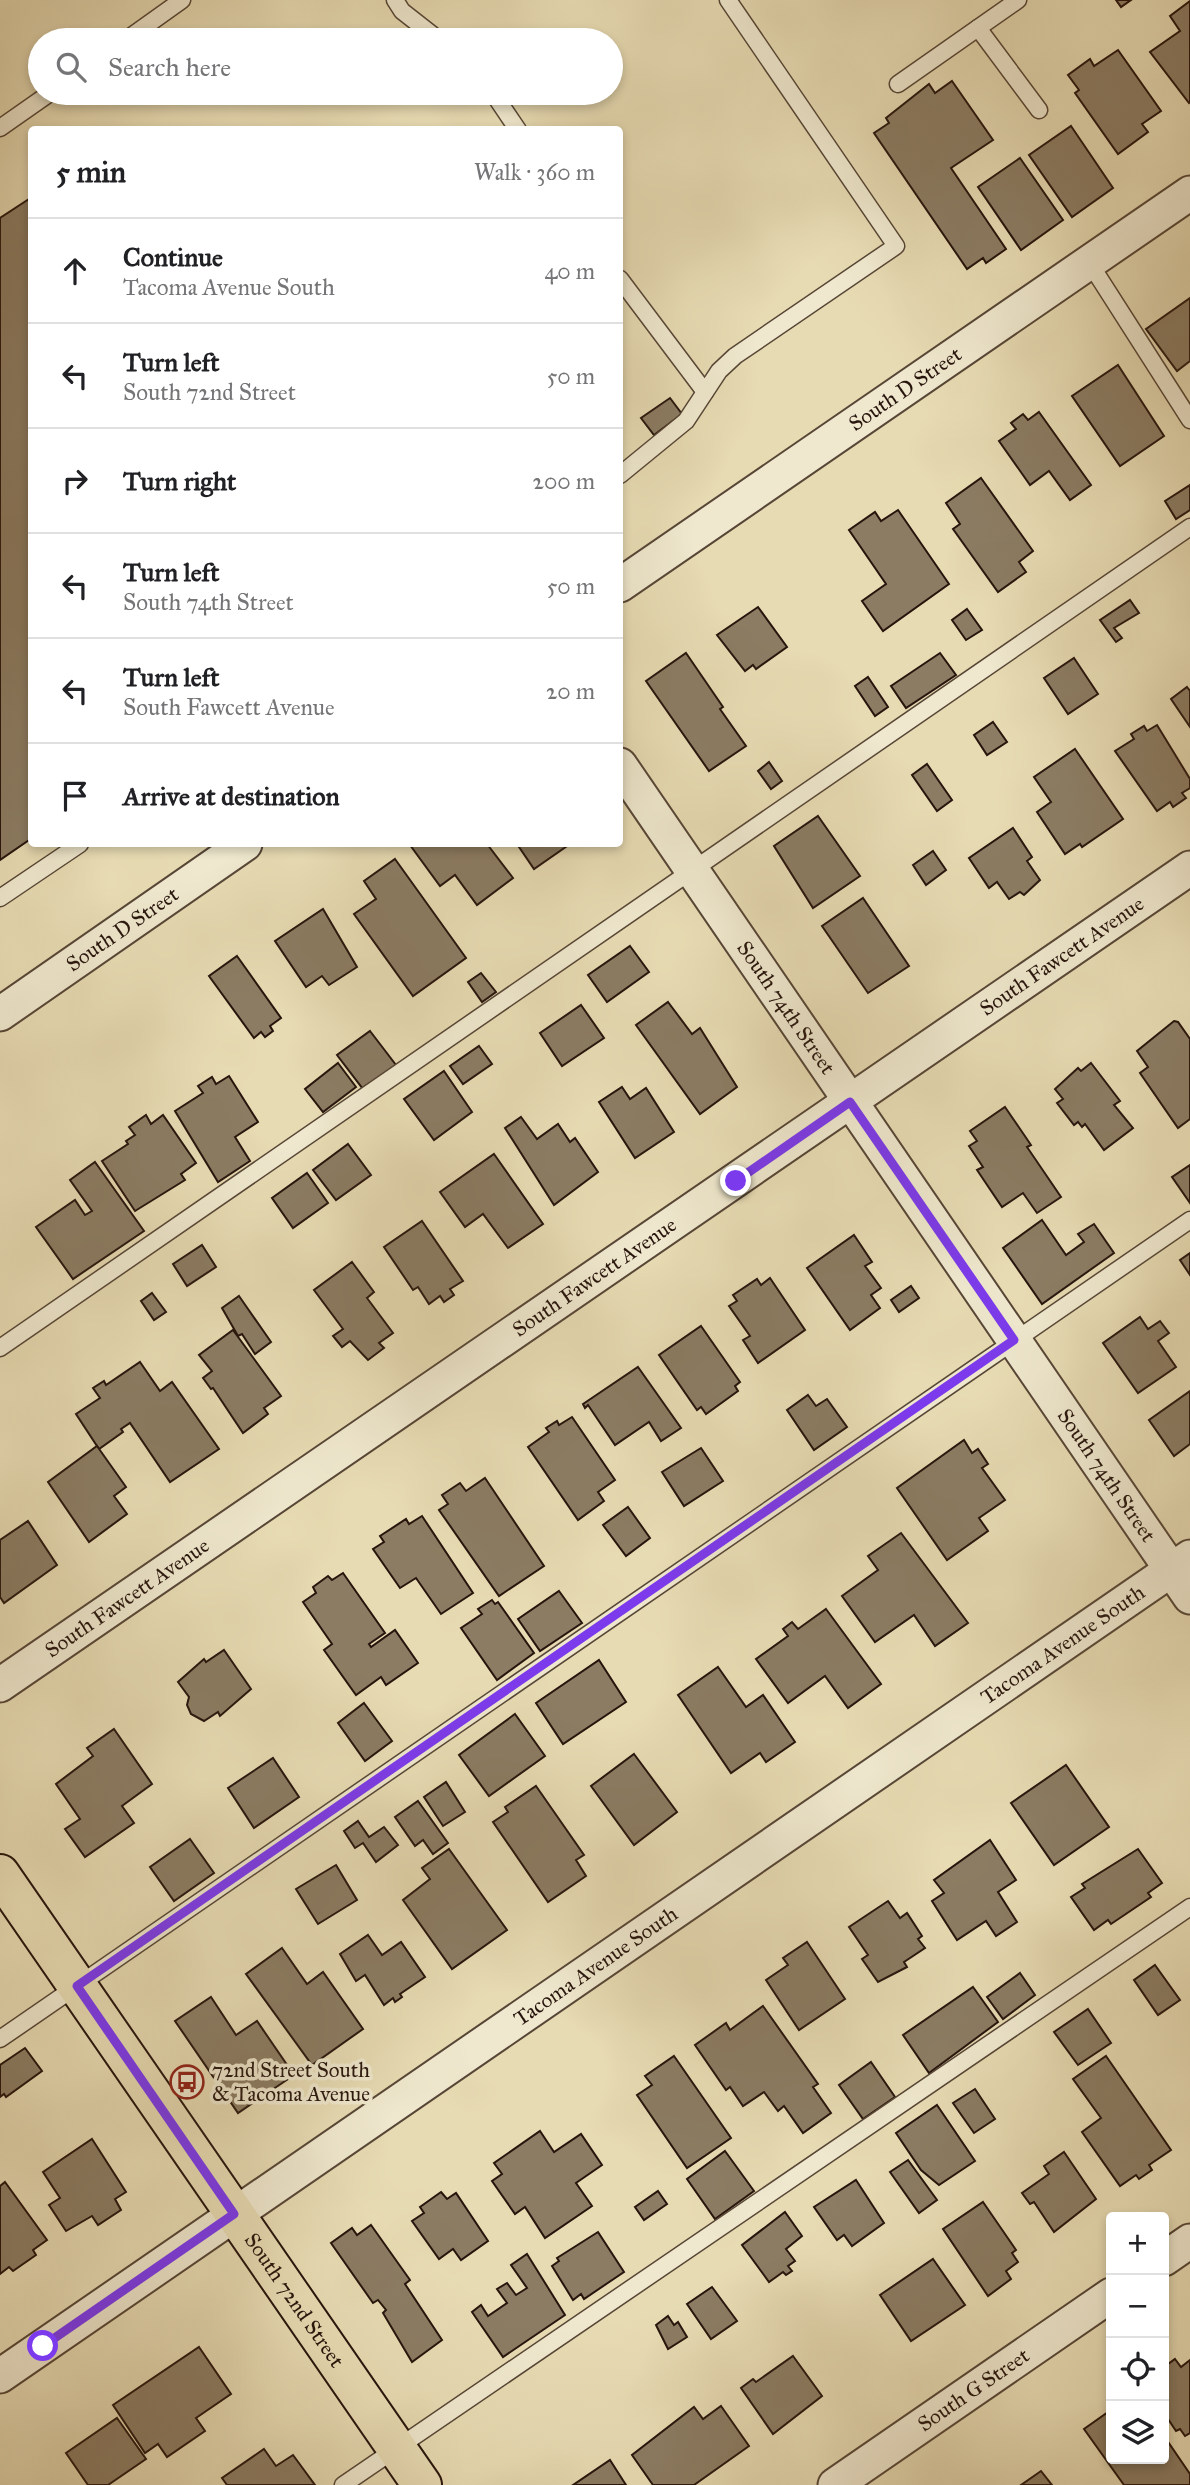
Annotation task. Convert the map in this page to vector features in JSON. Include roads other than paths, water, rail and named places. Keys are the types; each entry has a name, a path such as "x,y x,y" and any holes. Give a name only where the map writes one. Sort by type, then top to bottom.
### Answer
{"main road":[{"name":"South 72nd Street","path":"0,1874 422,2485"}],"street":[{"name":"South D Street","path":"623,583 1190,193"},
{"name":"South 74th Street","path":"623,769 1014,1340 1181,1563 1190,1597"},
{"name":"South D Street","path":"0,1014 242,847"},
{"name":"South Fawcett Avenue","path":"0,1685 1190,868"},
{"name":"Tacoma Avenue South","path":"0,2376 1181,1563"},
{"path":"1169,2256 1190,2241"},
{"name":"South G Street","path":"835,2485 1106,2298"}],"lane":[{"path":"142,28 182,0"},
{"path":"395,0 402,11 424,28"},
{"path":"623,473 686,421 719,371 735,356 896,246 729,0"},
{"path":"898,84 1018,0"},
{"path":"978,28 1039,110"},
{"path":"0,128 33,105"},
{"path":"501,105 515,126"},
{"path":"1089,262 1190,420"},
{"path":"623,283 705,392"},
{"path":"0,1348 1190,527"},
{"path":"0,898 76,847"},
{"path":"0,2039 1190,1220"},
{"path":"344,2485 1190,1907"}],"place":[{"name":"72nd Street South & Tacoma Avenue","path":"187,2082"}]}
